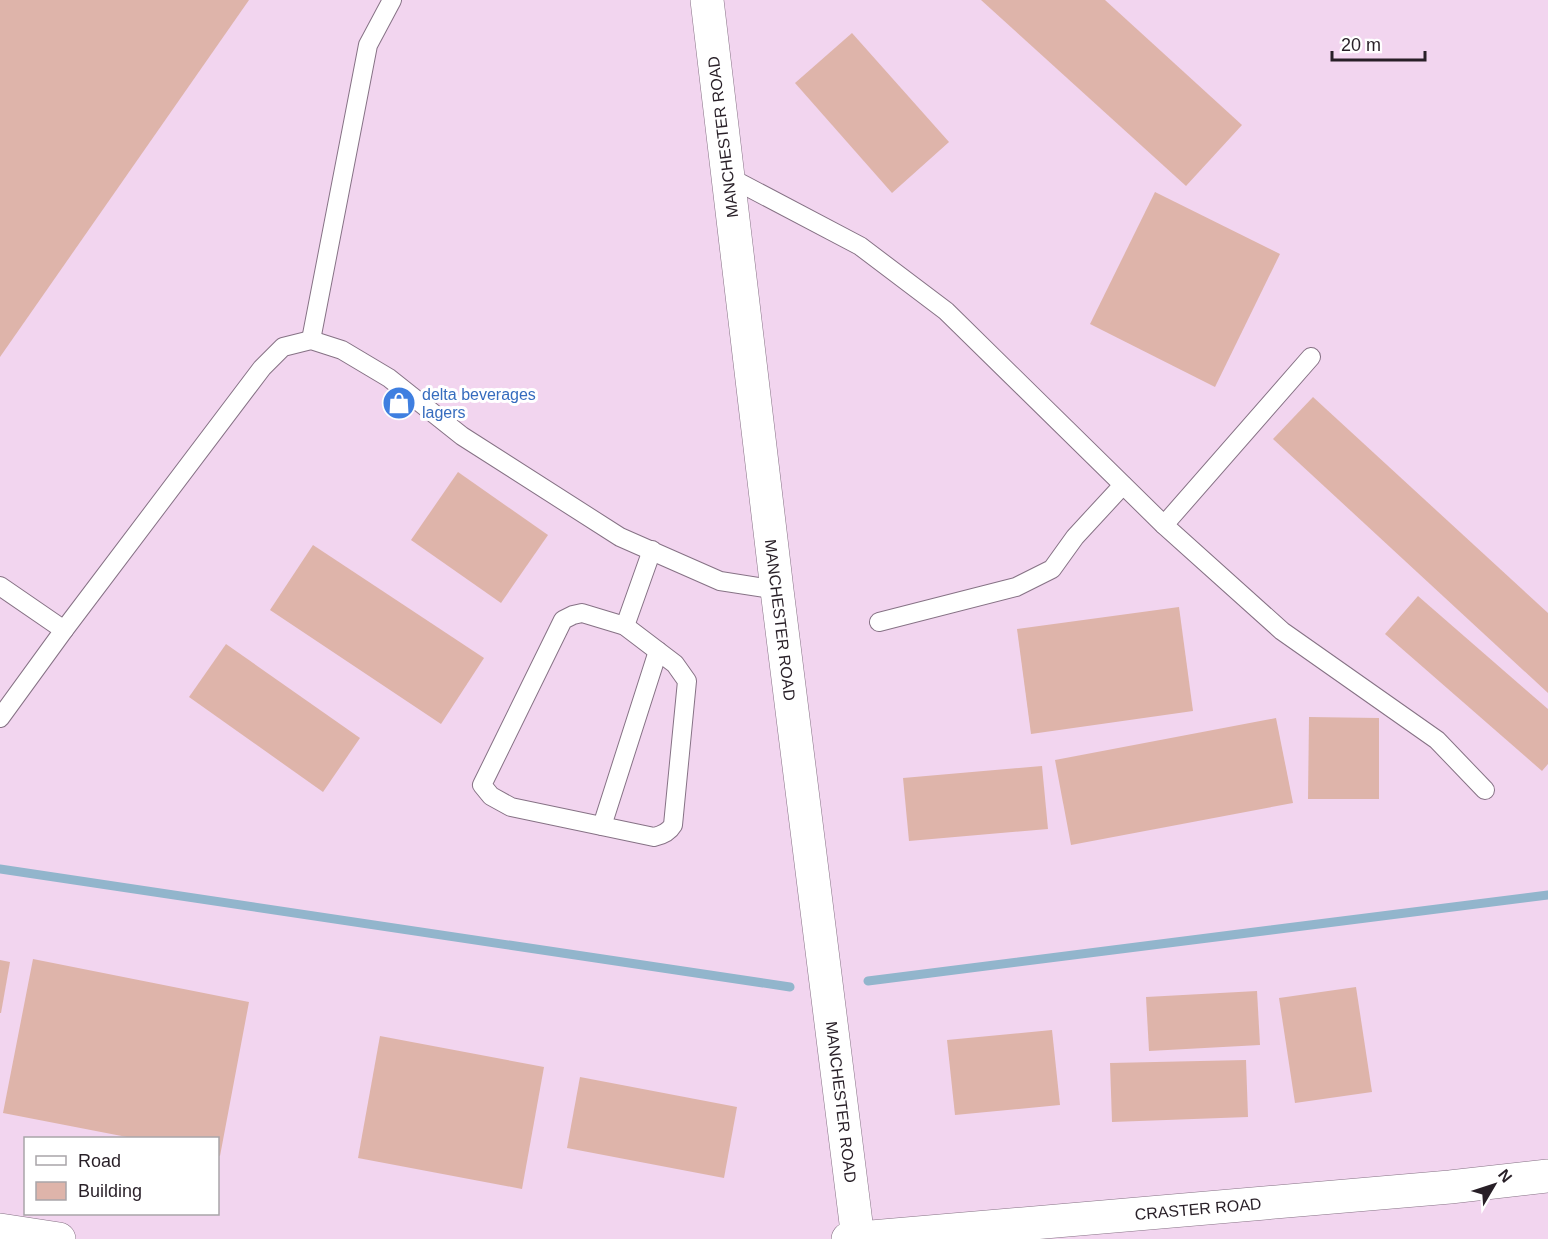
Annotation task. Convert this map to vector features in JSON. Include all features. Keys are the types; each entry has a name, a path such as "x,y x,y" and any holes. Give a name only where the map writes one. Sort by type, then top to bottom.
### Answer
{"street":[{"name":"MANCHESTER ROAD","path":"707,0 777,590 858,1239"},
{"name":"CRASTER ROAD","path":"848,1239 1450,1187 1548,1176"},
{"path":"0,1230 59,1239"}],"lane":[{"path":"311,340 368,45 392,0"},
{"path":"727,176 860,246 946,311 1164,525 1282,631 1437,740 1485,790"},
{"path":"0,718 262,368 283,347 311,340 342,350 388,378 462,436 621,537 720,581 777,590"},
{"path":"1164,525 1311,357"},
{"path":"879,622 1017,587 1052,569 1075,537 1123,485"},
{"path":"625,626 652,550"},
{"path":"0,586 64,630"},
{"path":"582,613 625,626 675,664 687,681 674,825 669,831 654,837 511,807 491,796 482,785 563,620 582,613"},
{"path":"602,826 658,651"}],"shaded area":[{"path":"0,0 1548,0 1548,1239 0,1239"}],"building":[{"path":"0,0 249,0 0,357"},
{"path":"981,0 1105,0 1242,125 1186,186"},
{"path":"852,33 949,142 892,193 795,83"},
{"path":"1155,192 1280,254 1215,387 1090,324"},
{"path":"1313,397 1548,613 1548,693 1273,439"},
{"path":"458,472 548,535 501,603 411,540"},
{"path":"313,545 484,658 441,724 270,610"},
{"path":"1418,596 1548,709 1548,764 1542,771 1385,634"},
{"path":"1179,607 1193,711 1031,734 1017,629"},
{"path":"226,644 360,738 323,792 189,697"},
{"path":"1309,717 1379,718 1379,799 1308,799"},
{"path":"1276,718 1293,803 1071,845 1055,760"},
{"path":"1042,766 1048,829 909,841 903,778"},
{"path":"33,959 249,1002 220,1156 219,1137 127,1137 3,1113"},
{"path":"0,960 10,962 1,1013 0,1013"},
{"path":"1356,987 1372,1092 1295,1103 1279,998"},
{"path":"1257,991 1260,1045 1149,1051 1146,997"},
{"path":"1052,1030 1060,1105 955,1115 947,1040"},
{"path":"380,1036 544,1067 522,1189 358,1158"},
{"path":"1246,1060 1248,1117 1112,1122 1110,1063"},
{"path":"580,1077 737,1107 724,1178 567,1148"}],"waterway":[{"path":"0,869 790,987"},
{"path":"868,981 1548,895"}],"place":[{"name":"delta beverages lagers","path":"399,403"}]}
